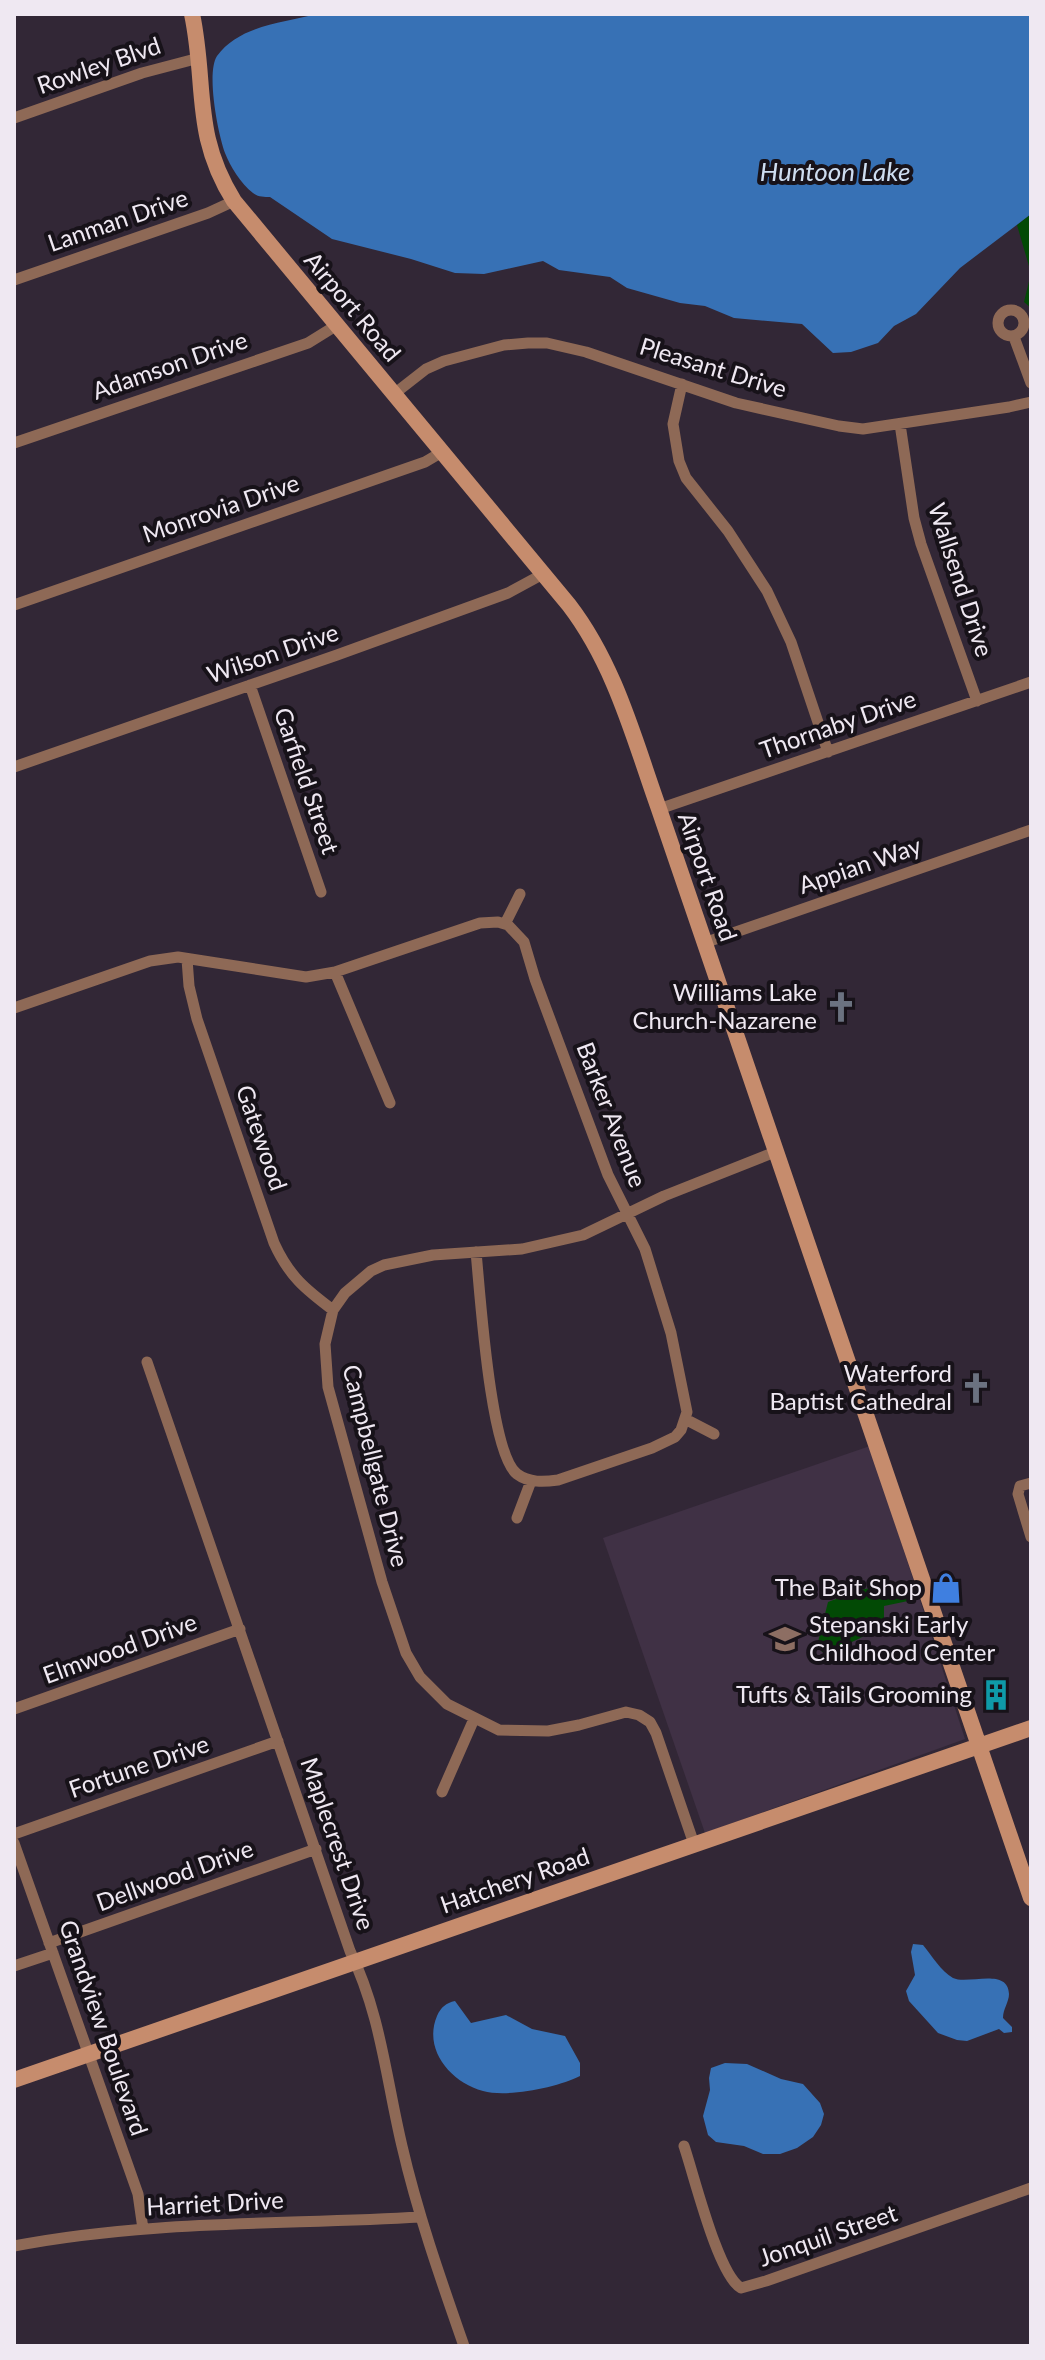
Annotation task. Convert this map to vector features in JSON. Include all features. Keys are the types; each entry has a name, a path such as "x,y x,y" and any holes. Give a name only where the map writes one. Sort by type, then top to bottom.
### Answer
{"street":[{"name":"Airport Road","path":"192,14 208,144 234,201 543,574 586,628 604,660 659,809 1031,1898"},
{"name":"Rowley Blvd","path":"14,118 142,73 199,58"},
{"name":"Lanman Drive","path":"14,280 208,213 234,201"},
{"name":"Adamson Drive","path":"14,443 308,343 337,325"},
{"path":"1014,337 1031,383"},
{"name":"Pleasant Drive","path":"394,394 426,369 444,361 504,345 547,343 586,352 736,403 863,429 1031,402"},
{"path":"682,384 673,424 674,441 683,470 767,591 791,642 828,752"},
{"name":"Wallsend Drive","path":"900,424 914,518 921,544 977,701"},
{"name":"Monrovia Drive","path":"14,605 425,462 442,452"},
{"name":"Wilson Drive","path":"14,767 494,598 543,574"},
{"name":"Thornaby Drive","path":"659,809 1031,682"},
{"name":"Garfield Street","path":"250,685 321,892"},
{"name":"Appian Way","path":"704,943 1031,830"},
{"path":"14,1008 150,961 178,957 306,977 335,972 480,923 505,924 520,894"},
{"name":"Barker Avenue","path":"505,924 524,942 608,1175 645,1249 671,1333 685,1398 685,1419"},
{"name":"Gatewood","path":"187,959 189,986 197,1019 274,1243 284,1266 303,1288 333,1310"},
{"path":"335,972 390,1103"},
{"path":"333,1310 345,1293 371,1271 384,1265 433,1255 551,1244 583,1235 664,1196 775,1152"},
{"path":"476,1252 487,1371 502,1446 507,1462 516,1474 531,1481 558,1480 675,1437 685,1419 714,1434"},
{"name":"Campbellgate Drive","path":"333,1310 325,1344 328,1387 395,1624 406,1653 420,1677 447,1704 499,1730 523,1732 579,1725 626,1712 639,1715 650,1722 656,1733 694,1844"},
{"name":"Maplecrest Drive","path":"147,1362 375,2014 401,2143 420,2217 464,2346"},
{"path":"517,1518 531,1481"},
{"path":"1031,1483 1020,1486 1018,1494 1031,1537"},
{"name":"Elmwood Drive","path":"14,1709 240,1629"},
{"path":"442,1792 474,1719"},
{"name":"Hatchery Road","path":"14,2080 1031,1728"},
{"name":"Fortune Drive","path":"14,1834 278,1741"},
{"name":"Grandview Boulevard","path":"14,1843 138,2194 143,2229"},
{"name":"Dellwood Drive","path":"14,1966 51,1948 316,1849"},
{"name":"Jonquil Street","path":"684,2146 719,2255 728,2276 741,2288 1031,2188"},
{"name":"Harriet Drive","path":"14,2246 53,2238 143,2229 420,2217"}],"shaded area":[{"name":"Stepanski Early Childhood Center","path":"870,1446 965,1739 705,1833 603,1538"}],"green space":[{"path":"1031,214 1031,273 1017,225"},
{"path":"1031,273 1031,308 1024,302"},
{"path":"901,1582 908,1601 884,1606 884,1624 881,1628 829,1653 822,1652 818,1642 828,1602 860,1590"}],"water":[{"name":"Huntoon Lake","path":"317,14 1031,14 1031,214 960,268 916,314 894,326 878,343 851,352 833,353 802,324 734,318 705,306 680,303 627,288 610,277 559,270 543,261 484,274 455,273 332,239 270,197 255,194 240,180 222,144 213,89 217,56 238,38 263,27"},
{"path":"913,1944 923,1945 953,1978 1002,1981 1009,1994 1003,2018 1012,2027 1012,2032 1004,2033 999,2029 967,2041 938,2033 909,2001 906,1991 915,1975 911,1952"},
{"path":"455,2001 471,2023 506,2015 532,2029 565,2036 580,2063 580,2076 559,2084 519,2092 493,2093 471,2087 442,2062 434,2040 439,2013 444,2006"},
{"path":"725,2063 747,2064 781,2079 803,2084 820,2103 824,2114 813,2137 797,2148 780,2154 763,2154 744,2146 716,2142 708,2135 703,2116 710,2090 711,2068"}],"place":[{"name":"Williams Lake Church-Nazarene","path":"841,1007"},
{"name":"Waterford Baptist Cathedral","path":"976,1388"},
{"name":"The Bait Shop","path":"946,1588"},
{"name":"Stepanski Early Childhood Center","path":"785,1639"},
{"name":"Tufts & Tails Grooming","path":"996,1695"}]}
